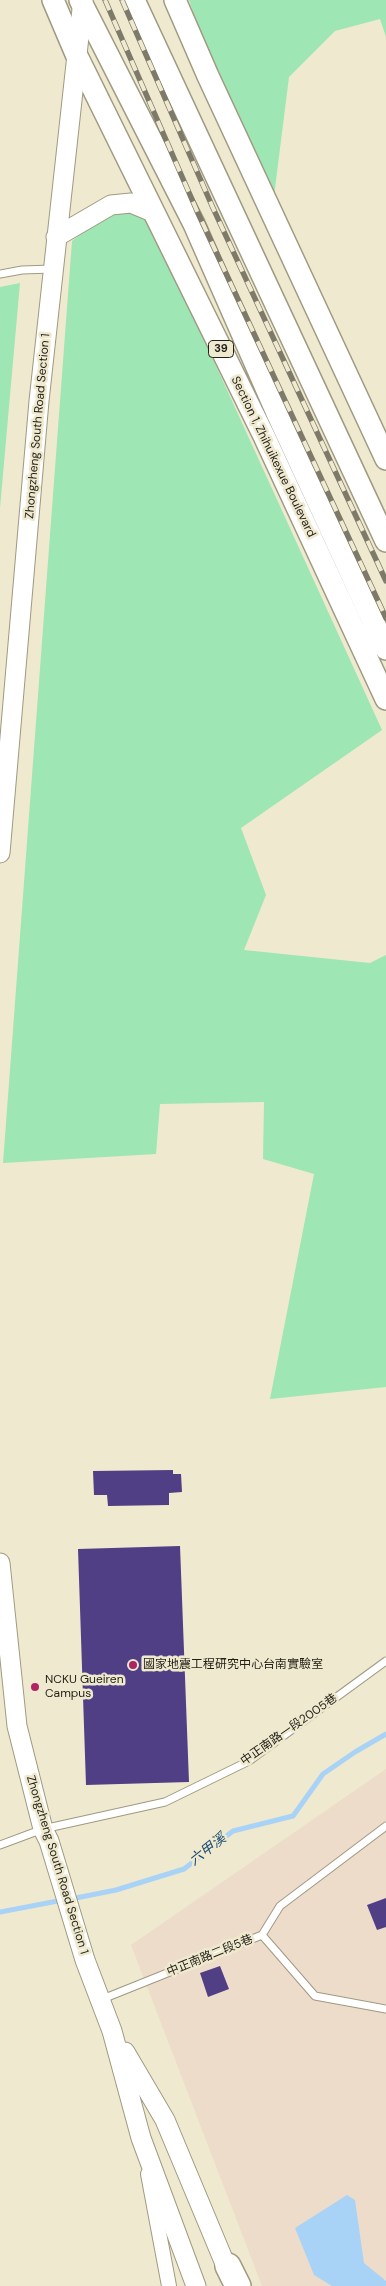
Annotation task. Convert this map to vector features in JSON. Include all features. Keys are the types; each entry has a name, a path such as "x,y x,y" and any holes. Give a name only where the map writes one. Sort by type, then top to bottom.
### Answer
{"main road":[{"name":"Section 1, Zhihuikexue Boulevard","path":"53,0 76,54 155,213 342,602 386,698"},
{"path":"134,0 386,540"},
{"path":"174,0 386,459"},
{"name":"Section 1, Zhihuikexue Boulevard","path":"82,2 194,224 321,509 386,649"},
{"path":"321,509 342,602"}],"street":[{"name":"Zhongzheng South Road Section 1","path":"0,853 39,400 82,2"},
{"path":"56,237 111,205 131,203 155,213"},
{"name":"Zhongzheng South Road Section 1","path":"0,1562 17,1726 46,1835 85,1960 112,2031"},
{"path":"112,2031 141,2138 169,2286"},
{"path":"112,2031 166,2120 233,2279"},
{"path":"141,2138 196,2286"}],"lane":[{"path":"0,274 22,270 53,269"},
{"name":"中正南路一段2005巷","path":"0,1845 46,1835 166,1802 249,1761 386,1661"},
{"path":"262,1935 280,1906 386,1826"},
{"name":"中正南路二段5巷","path":"100,2000 262,1935 315,1996 386,2009"}],"shaded area":[{"path":"386,1769 386,2286 262,2286 131,1945"}],"green space":[{"path":"189,0 386,0 386,37 380,19 335,31 289,77 270,228"},
{"path":"112,210 125,211 150,221 382,730 241,828 266,895 244,950 370,963 386,955 386,1387 270,1399 314,1174 263,1159 264,1102 160,1104 156,1154 3,1163 72,241"},
{"path":"20,283 0,508 0,287"}],"water":[{"path":"347,2195 355,2200 364,2263 386,2281 386,2286 332,2286 314,2275 295,2228"}],"building":[{"path":"173,1470 173,1474 181,1474 182,1492 169,1493 169,1505 108,1506 107,1495 94,1495 93,1471"},
{"name":"國家地震工程研究中心台南實驗室","path":"180,1546 189,1782 86,1785 78,1549"},
{"path":"386,1898 386,1927 377,1930 367,1905"},
{"path":"220,1966 229,1989 208,1997 200,1973"}],"waterway":[{"name":"六甲溪","path":"71,1899 116,1890 184,1869 233,1831 293,1816 323,1774 386,1734"},
{"name":"六甲溪","path":"0,1912 63,1900"}],"railway":[{"path":"105,0 197,211 386,618"},
{"path":"122,0 213,208 386,581"}],"place":[{"name":"國家地震工程研究中心台南實驗室","path":"133,1665"},
{"name":"NCKU Gueiren Campus","path":"35,1687"}]}
